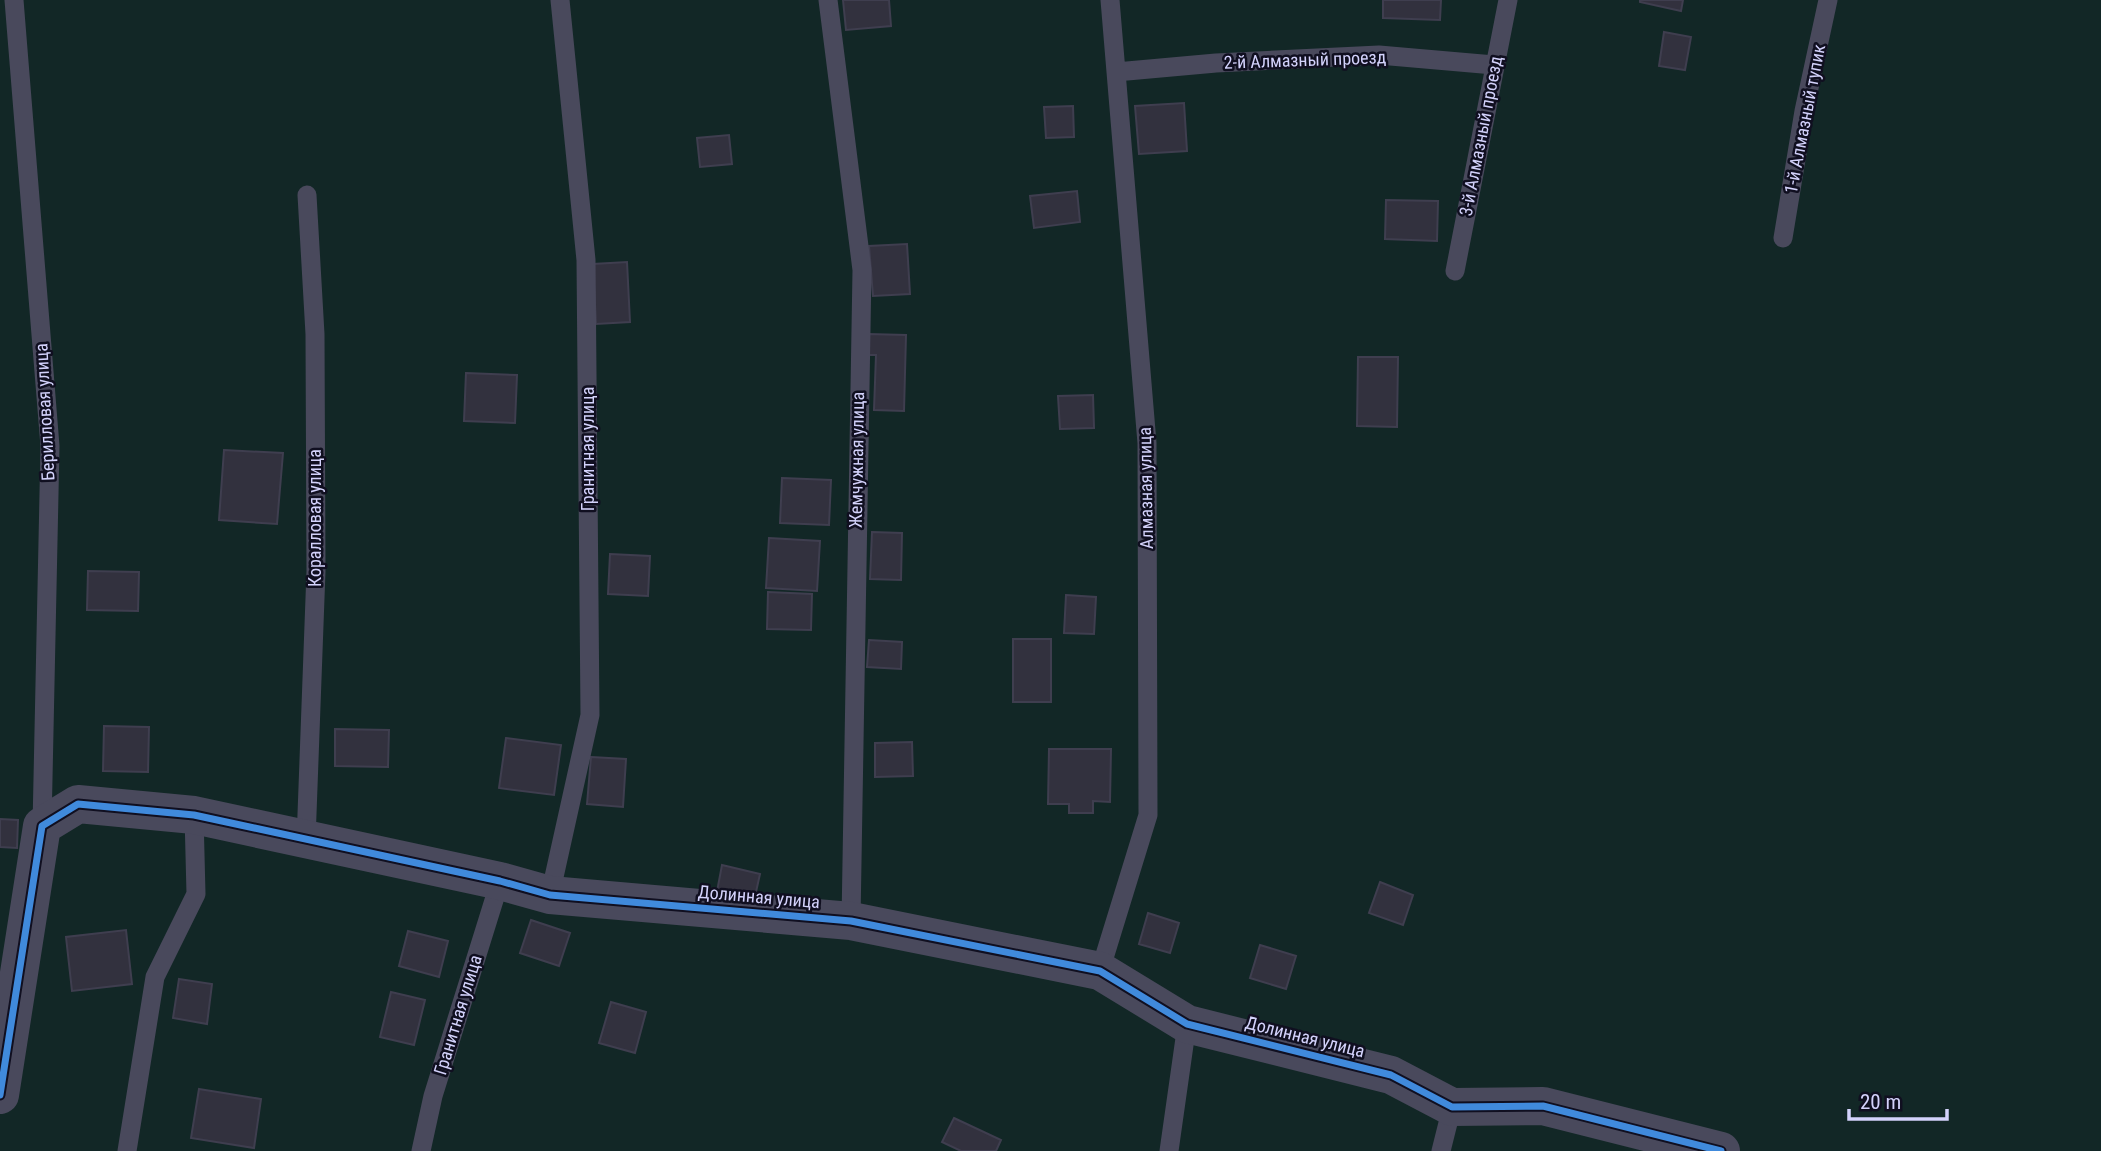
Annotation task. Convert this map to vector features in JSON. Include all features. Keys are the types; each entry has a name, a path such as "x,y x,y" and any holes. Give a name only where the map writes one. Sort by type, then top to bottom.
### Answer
{"street":[{"name":"Долинная улица","path":"42,826 78,804 194,815 500,881 550,895 851,921 1100,971 1187,1024 1391,1075 1452,1107 1543,1106 1718,1151"},
{"path":"0,1095 42,826"}],"lane":[{"name":"Берилловая улица","path":"14,0 50,446 42,826"},
{"name":"Гранитная улица","path":"550,895 590,715 586,260 560,0"},
{"name":"Жемчужная улица","path":"828,0 862,270 851,921"},
{"name":"Алмазная улица","path":"1100,971 1148,815 1147,443 1110,0"},
{"name":"3-й Алмазный проезд","path":"1455,271 1508,0"},
{"name":"1-й Алмазный тупик","path":"1783,238 1804,111 1828,0"},
{"name":"2-й Алмазный проезд","path":"1116,72 1216,63 1378,55 1494,65"},
{"name":"Коралловая улица","path":"306,841 316,571 315,334 307,195"},
{"path":"128,1151 155,977 196,894 194,815"},
{"name":"Гранитная улица","path":"421,1151 433,1096 500,881"},
{"path":"1169,1151 1187,1024"},
{"path":"1441,1151 1452,1107"}],"green space":[{"path":"0,0 2101,0 2101,1151 0,1151"}],"building":[{"path":"843,0 889,0 891,26 846,30"},
{"path":"1383,0 1441,0 1440,20 1383,18"},
{"path":"1640,0 1683,0 1681,11"},
{"path":"1664,32 1691,37 1685,70 1659,66"},
{"path":"1184,103 1187,151 1139,154 1135,106"},
{"path":"1073,106 1074,137 1046,138 1044,107"},
{"path":"729,135 732,164 700,167 697,138"},
{"path":"1077,191 1080,222 1034,228 1030,196"},
{"path":"1386,200 1438,201 1437,241 1385,239"},
{"path":"907,244 910,294 873,296 869,246"},
{"path":"627,262 630,322 596,324 593,264"},
{"path":"868,334 906,335 904,411 874,410 876,355 866,355"},
{"path":"1358,357 1398,357 1397,427 1357,426"},
{"path":"466,373 517,375 515,423 464,421"},
{"path":"1093,395 1094,428 1060,429 1058,396"},
{"path":"224,450 283,453 277,524 219,520"},
{"path":"782,478 831,480 829,525 780,523"},
{"path":"872,532 902,533 901,580 870,579"},
{"path":"769,538 820,541 817,591 766,588"},
{"path":"610,554 650,556 648,596 608,594"},
{"path":"88,571 139,572 138,611 87,610"},
{"path":"768,592 812,594 811,630 767,629"},
{"path":"1066,595 1096,597 1094,634 1064,633"},
{"path":"1013,639 1051,639 1051,702 1013,702"},
{"path":"869,640 902,642 901,669 867,667"},
{"path":"104,726 149,727 148,772 103,771"},
{"path":"335,729 389,730 388,767 335,766"},
{"path":"506,738 561,745 554,795 499,788"},
{"path":"912,742 913,776 875,777 875,743"},
{"path":"1049,749 1111,749 1110,802 1093,801 1093,813 1069,813 1069,804 1048,804"},
{"path":"591,757 626,759 623,807 587,804"},
{"path":"0,819 18,820 17,848 0,847"},
{"path":"722,865 760,874 752,910 715,902"},
{"path":"1380,882 1413,895 1403,925 1369,913"},
{"path":"1148,913 1179,923 1170,953 1139,944"},
{"path":"531,920 570,933 559,966 520,953"},
{"path":"126,930 132,984 72,991 66,937"},
{"path":"408,931 448,941 439,977 399,966"},
{"path":"1260,945 1296,956 1286,989 1250,978"},
{"path":"179,979 212,984 207,1024 173,1018"},
{"path":"391,992 425,1000 414,1045 380,1037"},
{"path":"611,1002 646,1012 635,1053 599,1043"},
{"path":"199,1089 261,1099 254,1148 191,1138"},
{"path":"954,1118 1001,1140 996,1151 961,1151 942,1142"}],"cycle path":[{"path":"0,1095 42,826 78,804 194,815 500,881 550,895 851,921 1100,971 1187,1024 1391,1075 1452,1107 1543,1106 1721,1151"}]}
